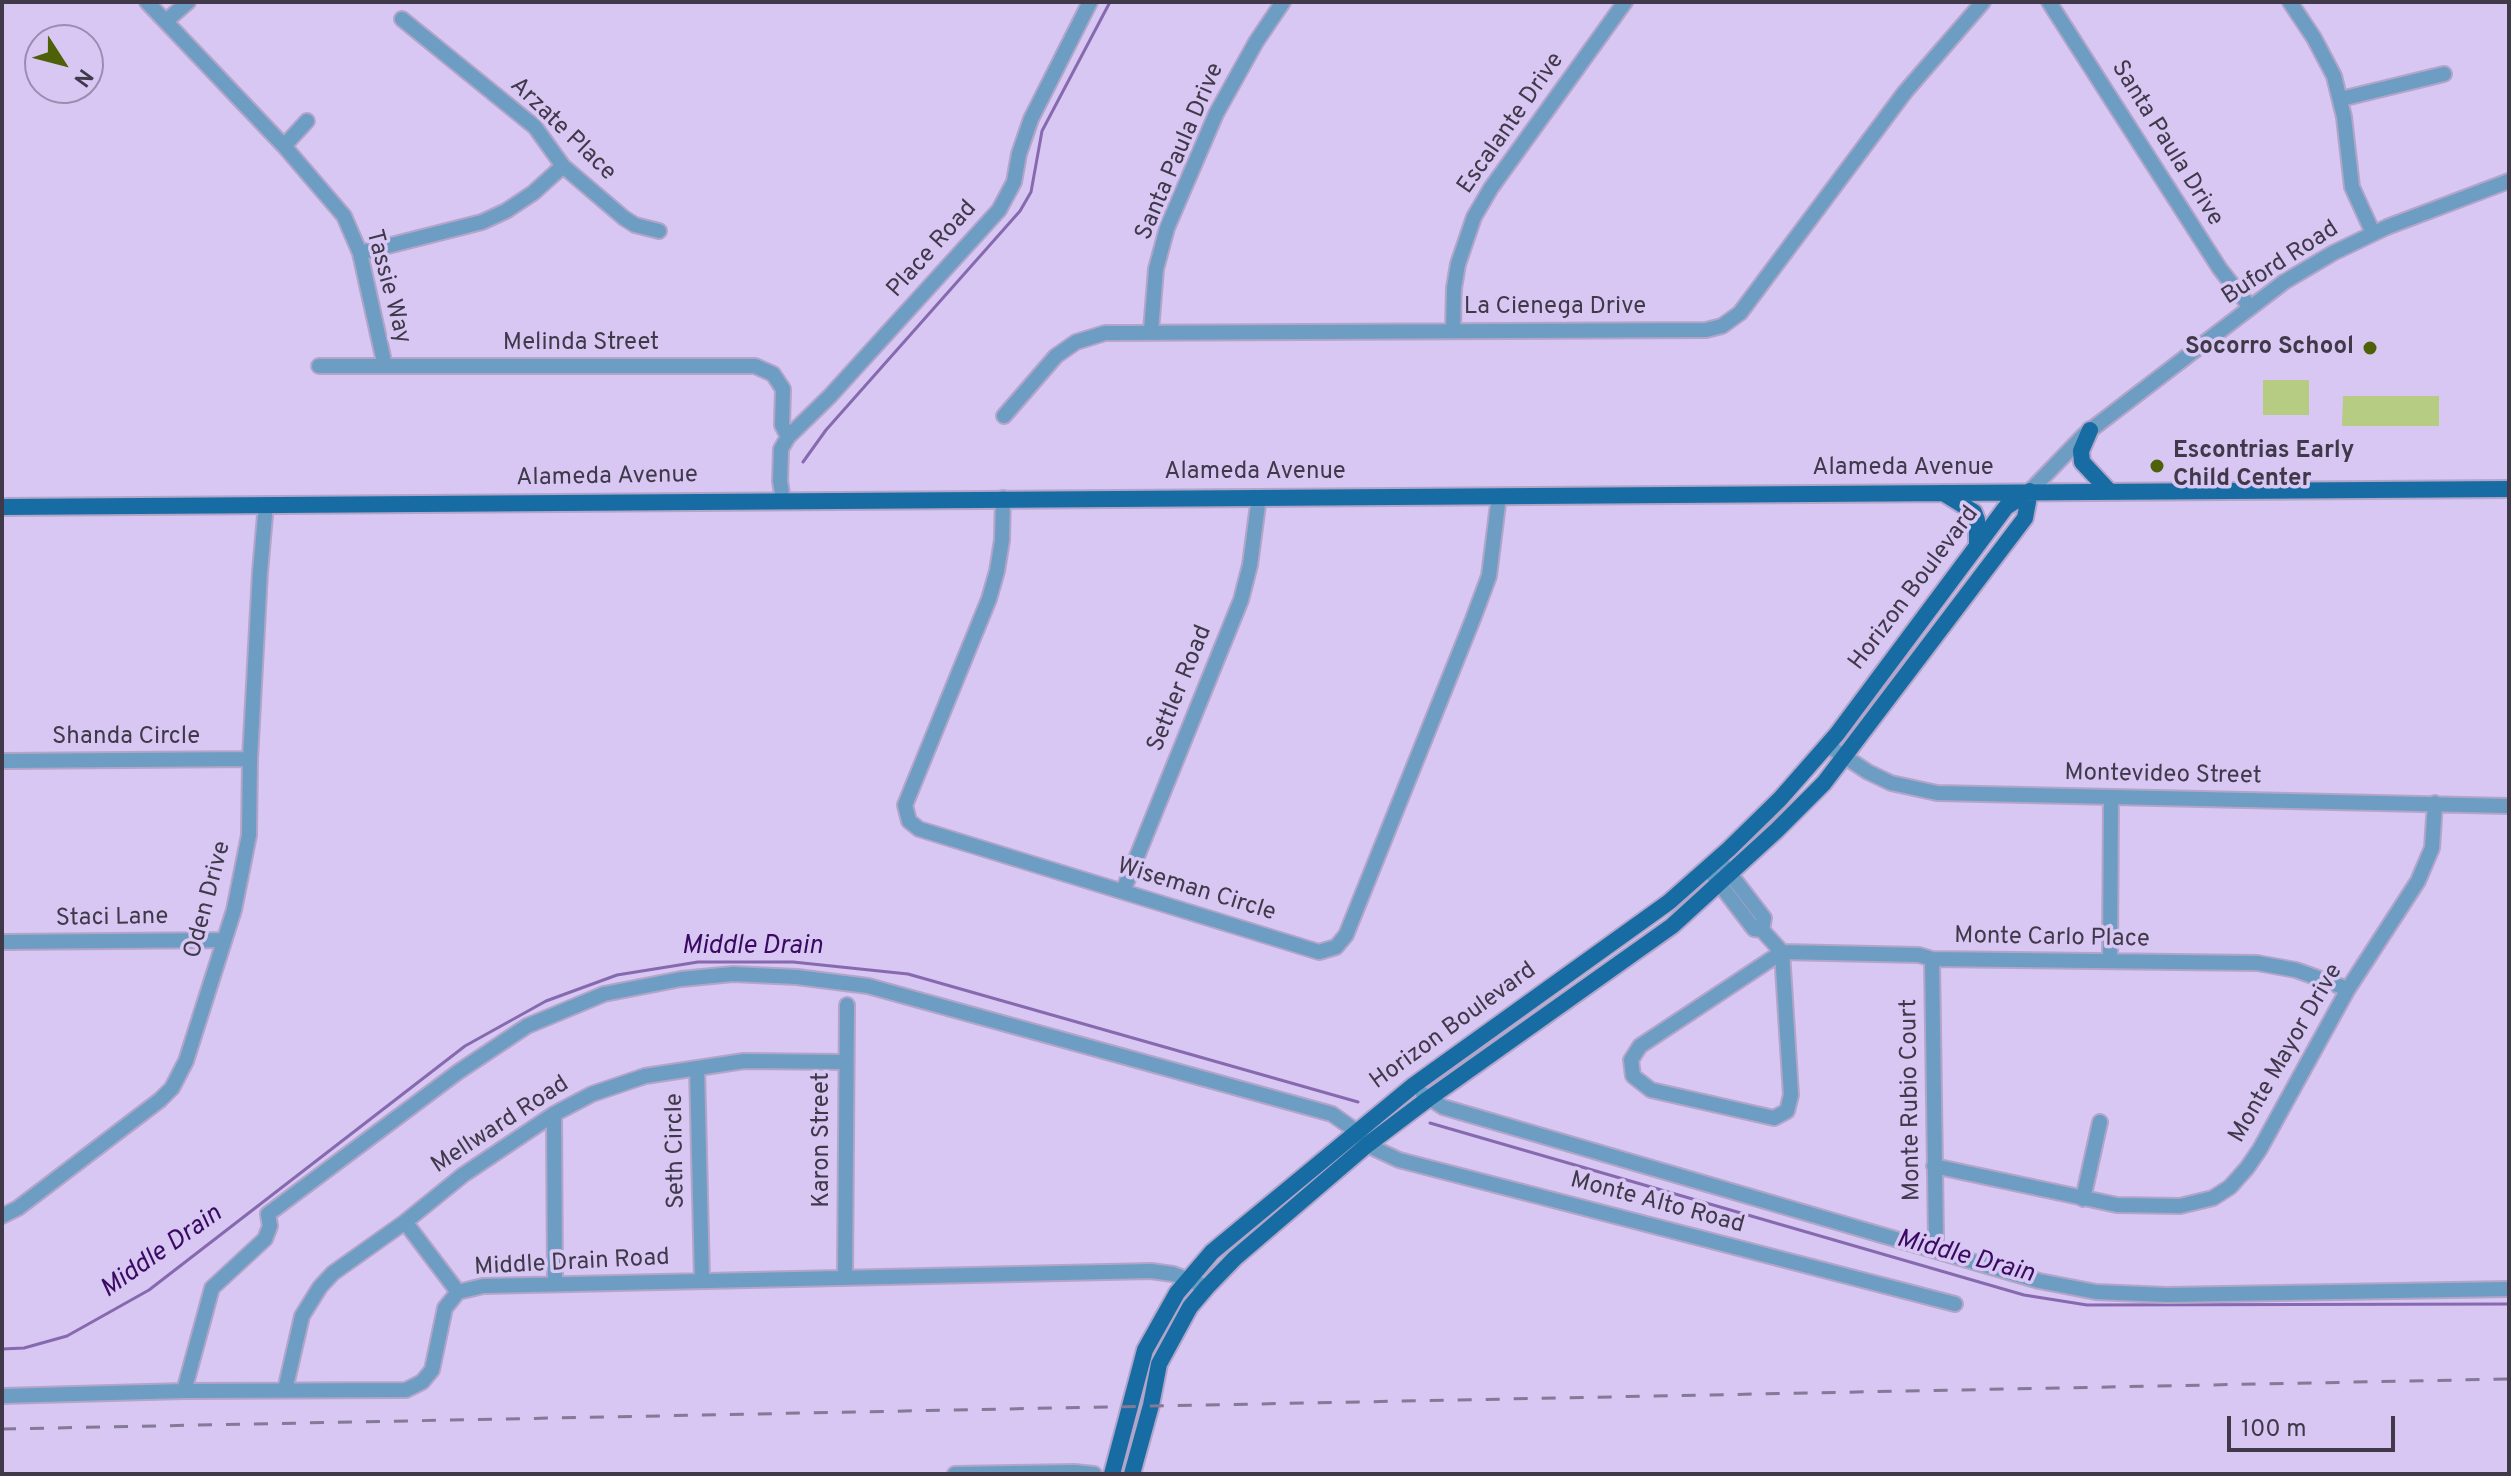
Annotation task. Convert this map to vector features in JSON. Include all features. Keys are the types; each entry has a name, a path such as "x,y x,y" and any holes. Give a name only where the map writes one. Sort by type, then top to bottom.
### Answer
{"main road":[{"path":"2090,430 2081,451 2082,462 2109,491"},
{"name":"Alameda Avenue","path":"2,507 2509,489"},
{"name":"Horizon Boulevard","path":"1112,1474 1145,1350 1187,1279 1212,1252 1414,1085 1669,902 1712,863 1780,799 1827,745 2006,507 2030,491"},
{"name":"Horizon Boulevard","path":"1132,1474 1159,1364 1190,1307 1207,1287 1235,1258 1367,1145 1672,926 1726,878 1824,783 2025,518 2030,491"},
{"path":"1942,492 1974,512 1977,544"}],"street":[{"name":"Tassie Way","path":"147,2 284,146 338,208 354,234 360,253 385,366"},
{"path":"166,21 188,2"},
{"name":"Place Road","path":"788,437 840,385 999,210 1014,182 1019,154 1031,119 1090,2"},
{"name":"Santa Paula Drive","path":"1151,331 1156,269 1167,228 1216,114 1256,42 1283,2"},
{"name":"Escalante Drive","path":"1453,330 1458,264 1474,217 1491,188 1625,2"},
{"name":"La Cienega Drive","path":"1004,416 1056,356 1067,347 1105,333 1706,330 1733,320 1905,92 1983,2"},
{"name":"Santa Paula Drive","path":"2049,2 2220,269 2250,307"},
{"path":"2290,2 2334,76 2341,99 2352,187 2373,233"},
{"name":"Arzate Place","path":"402,19 535,127 563,166 624,218 635,225 659,231"},
{"path":"2341,99 2444,74"},
{"path":"284,146 307,121"},
{"path":"360,253 482,222 533,193 563,166"},
{"name":"Buford Road","path":"2030,491 2090,430 2250,307 2311,265 2373,233 2509,181"},
{"name":"Melinda Street","path":"319,366 755,366 773,374 783,389 782,425 788,437"},
{"path":"783,500 781,449 788,437"},
{"name":"Wiseman Circle","path":"1003,498 1002,540 989,599 905,805 909,821 919,829 1308,949 1328,950 1342,942 1489,576 1499,496"},
{"name":"Settler Road","path":"1123,891 1241,600 1250,565 1259,497"},
{"name":"Oden Drive","path":"2,1216 18,1208 160,1100 172,1088 186,1061 242,877 249,835 250,759 266,504"},
{"name":"Montevideo Street","path":"1827,745 1842,757 1891,783 1937,793 2509,806"},
{"name":"Shanda Circle","path":"2,761 250,759"},
{"path":"2110,961 2111,798"},
{"name":"Monte Mayor Drive","path":"1934,1166 2117,1205 2180,1206 2213,1198 2230,1187 2260,1149 2348,989 2426,866 2435,829 2435,803"},
{"path":"1712,863 1726,878 1754,929 1762,930 1782,952 1791,1095 1787,1111 1774,1118 1651,1090 1633,1076 1631,1060 1640,1046 1782,952"},
{"name":"Staci Lane","path":"2,942 223,940"},
{"name":"Monte Carlo Place","path":"1782,952 1919,955 1932,959 2280,966 2348,989"},
{"name":"Monte Rubio Court","path":"1932,959 1936,1240"},
{"path":"184,1391 212,1288 265,1239 270,1226 268,1214 458,1072 527,1026 604,994 681,979 733,974 797,977 868,986 1302,1104 1332,1114 1356,1131"},
{"name":"Karon Street","path":"845,1276 847,1005"},
{"name":"Mellward Road","path":"285,1390 300,1319 309,1302 333,1273 405,1222 463,1175 554,1114 618,1083 645,1076 744,1061 845,1062"},
{"name":"Seth Circle","path":"697,1068 702,1280"},
{"path":"1414,1085 1428,1099 1459,1112 2039,1281 2096,1292 2167,1295 2509,1289"},
{"path":"554,1114 555,1284"},
{"path":"2083,1199 2100,1122"},
{"name":"Monte Alto Road","path":"1356,1131 1367,1145 1399,1160 1955,1304"},
{"path":"405,1222 458,1292"},
{"name":"Middle Drain Road","path":"2,1396 406,1390 427,1377 435,1364 442,1316 458,1292 483,1286 1151,1271 1173,1274 1207,1287"},
{"path":"955,1474 1094,1474"}],"green space":[{"path":"2263,380 2309,380 2309,415 2263,415"},
{"path":"2343,396 2439,396 2439,426 2342,426"}],"waterway":[{"path":"803,462 826,430 1020,211 1031,192 1042,131 1110,2"},
{"name":"Middle Drain","path":"2,1349 24,1348 67,1336 149,1290 465,1046 546,1001 617,975 698,962 793,962 908,974 1358,1102"},
{"name":"Middle Drain","path":"1430,1123 2024,1295 2087,1305 2509,1304"}],"railway":[{"path":"2,1429 2509,1379"}],"place":[{"name":"Socorro School","path":"2370,348"},
{"name":"Escontrias Early Child Center","path":"2157,466"}]}
